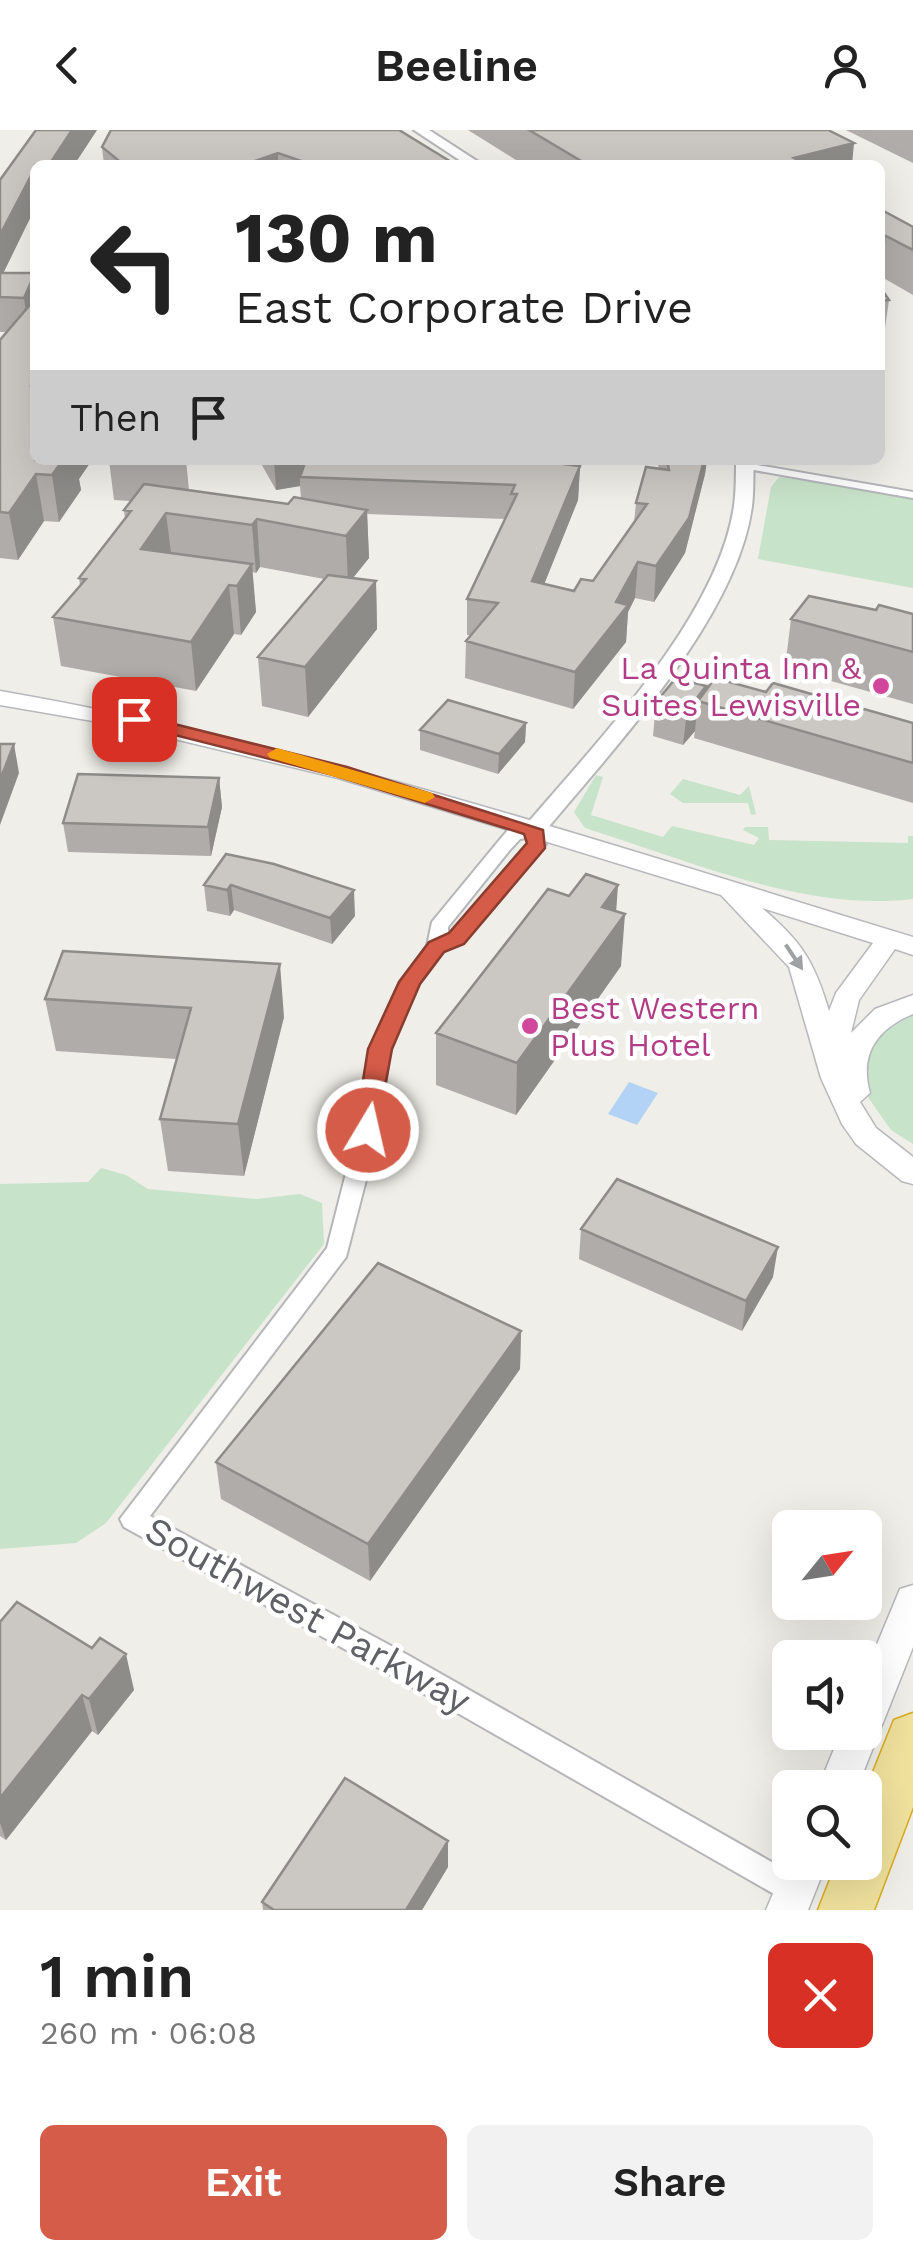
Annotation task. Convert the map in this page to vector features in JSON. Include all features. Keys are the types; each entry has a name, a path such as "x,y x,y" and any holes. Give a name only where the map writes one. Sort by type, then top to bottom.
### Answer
{"highway":[{"path":"882,1818 913,1738"},
{"path":"846,1910 858,1880"}],"main road":[{"path":"0,698 201,733 901,943 846,998 831,1056"},
{"path":"724,890 794,953 852,1117 866,1136 913,1173"},
{"path":"913,1004 880,1018 859,1038 851,1059 852,1082 862,1106 913,1156"},
{"path":"882,1677 913,1601"}],"street":[{"path":"420,130 468,160"},
{"path":"532,830 688,634 722,574 740,513 745,465"},
{"path":"756,465 913,494"},
{"name":"Southwest Parkway","path":"532,830 537,844 456,938 436,947 410,982 380,1049 360,1164 338,1251 132,1519 796,1888"}],"green space":[{"path":"779,477 870,488 913,500 913,588 758,559 771,487"},
{"path":"596,775 603,777 591,815 663,837 672,826 754,845 759,838 743,830 745,827 768,827 769,840 908,843 908,836 913,836 913,899 872,901 788,891 585,828 574,812"},
{"path":"683,779 740,795 749,786 756,814 751,815 748,803 683,803 670,794"},
{"path":"913,1015 913,1144 891,1130 858,1083 864,1058 875,1041"},
{"path":"101,1168 126,1175 148,1189 257,1199 300,1194 322,1203 324,1244 106,1523 76,1543 0,1549 0,1184 88,1182"}],"water":[{"path":"629,1082 658,1093 637,1125 608,1114"}],"building":[{"path":"36,130 72,130 52,160 30,160 30,178 0,235 0,180"},
{"path":"111,130 399,130 448,160 298,160 278,153 258,160 118,160 102,147"},
{"path":"529,130 828,130 854,143 794,158 797,160 580,160"},
{"path":"885,212 913,227 913,250 886,236"},
{"path":"0,273 30,273 24,298 0,297"},
{"path":"30,305 30,465 59,465 52,475 36,474 9,513 0,512 0,340"},
{"path":"304,465 580,466 532,581 574,591 581,579 593,581 647,504 636,503 646,467 669,470 668,465 703,465 689,518 656,566 638,562 616,602 628,605 575,672 466,641 498,603 467,599 517,494 511,494 515,485 300,477"},
{"path":"144,484 288,504 294,497 367,510 346,536 257,519 252,525 166,513 141,549 252,564 237,586 229,585 191,642 53,617 86,579 79,578 131,511 124,510"},
{"path":"328,575 376,581 305,667 258,657"},
{"path":"809,596 876,610 879,605 913,614 913,652 791,619"},
{"path":"676,678 706,686 687,711 656,702"},
{"path":"715,678 766,692 773,683 913,723 913,763 698,701"},
{"path":"448,700 526,723 499,754 420,730"},
{"path":"0,744 14,744 0,780"},
{"path":"78,774 219,778 208,827 63,823"},
{"path":"226,854 274,864 354,890 330,918 231,885 227,890 204,885"},
{"path":"586,874 618,885 602,907 625,914 517,1063 436,1033 548,889 569,896"},
{"path":"63,951 280,964 238,1124 160,1119 191,1008 45,999"},
{"path":"617,1179 778,1247 746,1301 581,1229"},
{"path":"378,1263 521,1331 368,1544 216,1462"},
{"path":"17,1602 92,1648 100,1638 126,1654 89,1699 82,1695 0,1798 0,1622"},
{"path":"345,1778 448,1841 406,1910 274,1910 262,1902"}],"slow traffic":[{"path":"277,754 425,797"}],"place":[{"name":"La Quinta Inn & Suites Lewisville","path":"881,686"},
{"name":"Best Western Plus Hotel","path":"530,1026"}],"route":[{"path":"134,719 340,771 532,830 537,844 456,938 436,947 410,982 380,1049 368,1130"}]}
